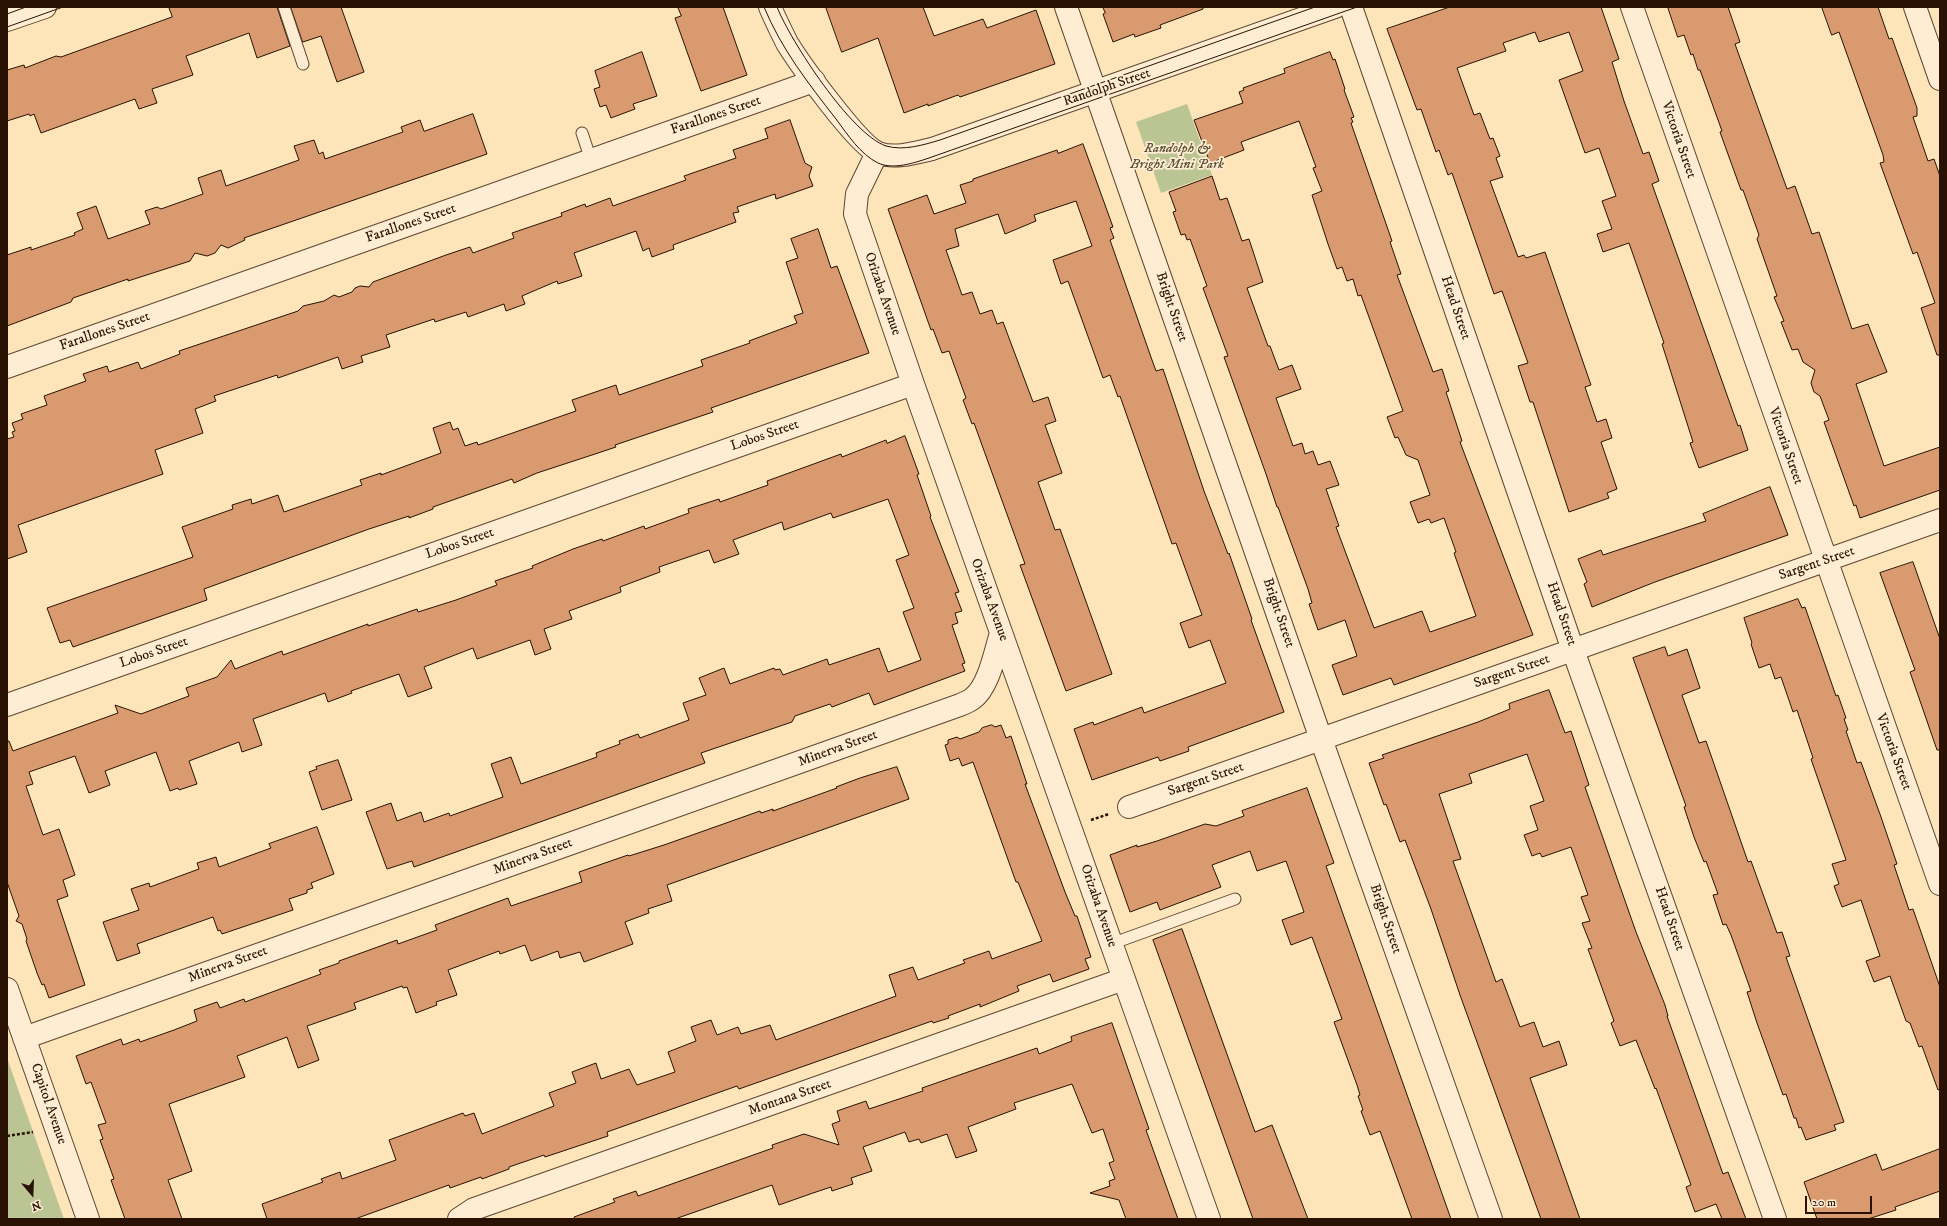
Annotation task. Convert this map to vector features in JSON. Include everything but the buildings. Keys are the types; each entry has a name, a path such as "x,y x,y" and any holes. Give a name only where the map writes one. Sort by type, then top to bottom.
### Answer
{"street":[{"path":"7,20 45,7"},
{"path":"770,7 786,41 814,81 860,138 877,153"},
{"name":"Bright Street","path":"1066,7 1097,92 1321,739 1492,1219"},
{"name":"Randolph Street","path":"877,153 896,156 932,149 1335,7"},
{"name":"Head Street","path":"1351,7 1573,650 1775,1219"},
{"name":"Victoria Street","path":"1632,7 1825,561 1940,884"},
{"path":"1915,7 1940,79"},
{"name":"Farallones Street","path":"7,367 814,81"},
{"name":"Orizaba Avenue","path":"877,153 857,194 855,214 913,384 1209,1219"},
{"name":"Lobos Street","path":"7,705 913,384"},
{"name":"Sargent Street","path":"1129,807 1940,520"},
{"name":"Minerva Street","path":"24,1038 960,705 972,700 980,691 986,679 1001,633"},
{"name":"Montana Street","path":"458,1219 474,1209 1124,979"},
{"name":"Capitol Avenue","path":"7,990 88,1219"}],"lane":[{"path":"284,7 303,64"},
{"path":"582,133 591,160"},
{"path":"1111,944 1234,899"}],"path":[{"path":"1070,828 1129,807"},
{"path":"7,1136 55,1126"}],"green space":[{"name":"Randolph & Bright Mini Park","path":"1187,104 1212,175 1161,193 1136,122"},
{"path":"7,1058 64,1219 7,1219"}],"tram line":[{"path":"7,14 26,7"},
{"path":"7,27 63,7"},
{"path":"764,7 779,38 796,66 850,138 866,155 878,163 890,166 904,165 929,158 1357,7"},
{"path":"777,7 784,23 808,63 840,106 856,124 872,138 886,146 900,148 913,147 940,140 1315,7"}]}
